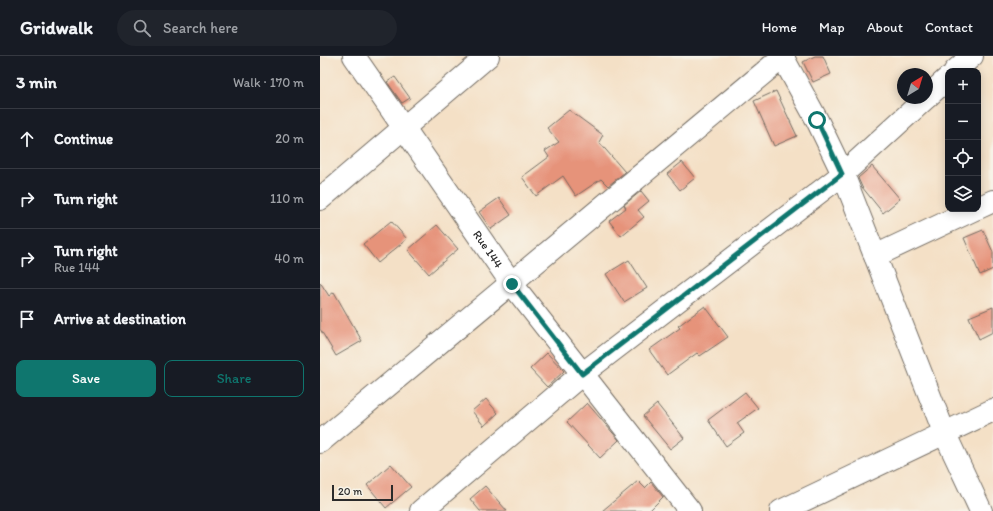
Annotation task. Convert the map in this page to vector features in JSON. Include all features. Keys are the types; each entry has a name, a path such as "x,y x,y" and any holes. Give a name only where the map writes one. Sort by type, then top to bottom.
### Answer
{"street":[{"name":"Rue 144","path":"354,56 512,284 690,511"},
{"path":"320,200 488,56"},
{"path":"320,442 512,284 783,56 817,120 842,174 944,432 981,511"},
{"path":"958,68 972,56"},
{"path":"933,92 945,81"},
{"path":"421,511 582,374 842,174 919,104"},
{"path":"981,207 993,201"},
{"path":"874,256 969,212"},
{"path":"781,511 944,432 993,410"}],"building":[{"path":"815,56 823,56 831,74 813,82 803,62"},
{"path":"395,77 410,98 402,103 387,82"},
{"path":"776,91 797,136 774,146 754,101"},
{"path":"569,110 603,135 599,142 625,172 608,186 601,179 576,196 563,176 536,196 522,177 549,157 545,151 559,142 547,128"},
{"path":"682,162 695,178 680,190 667,174"},
{"path":"872,166 900,199 883,213 862,187 858,178"},
{"path":"641,191 649,201 638,210 644,217 621,236 609,221 626,208 624,205"},
{"path":"499,198 511,215 491,229 479,212"},
{"path":"391,221 407,239 378,263 363,244"},
{"path":"437,225 458,249 429,274 408,250"},
{"path":"983,230 993,252 993,269 980,275 964,238"},
{"path":"629,260 647,288 624,302 606,274"},
{"path":"320,282 329,296 334,292 362,341 336,356 320,329"},
{"path":"705,306 728,337 700,356 697,353 667,375 649,350 680,328 678,326"},
{"path":"993,307 993,332 979,339 969,317"},
{"path":"547,353 564,371 547,387 530,369"},
{"path":"745,392 758,408 737,423 744,433 726,446 708,420"},
{"path":"486,399 498,413 484,426 472,411"},
{"path":"587,403 619,440 600,458 567,422"},
{"path":"657,404 684,438 670,449 643,416"},
{"path":"391,464 411,487 386,508 367,485"},
{"path":"638,481 645,488 651,482 663,497 649,511 602,511"},
{"path":"485,486 507,511 480,511 470,499"}],"route":[{"path":"512,284 582,374 842,174 817,120"}]}
